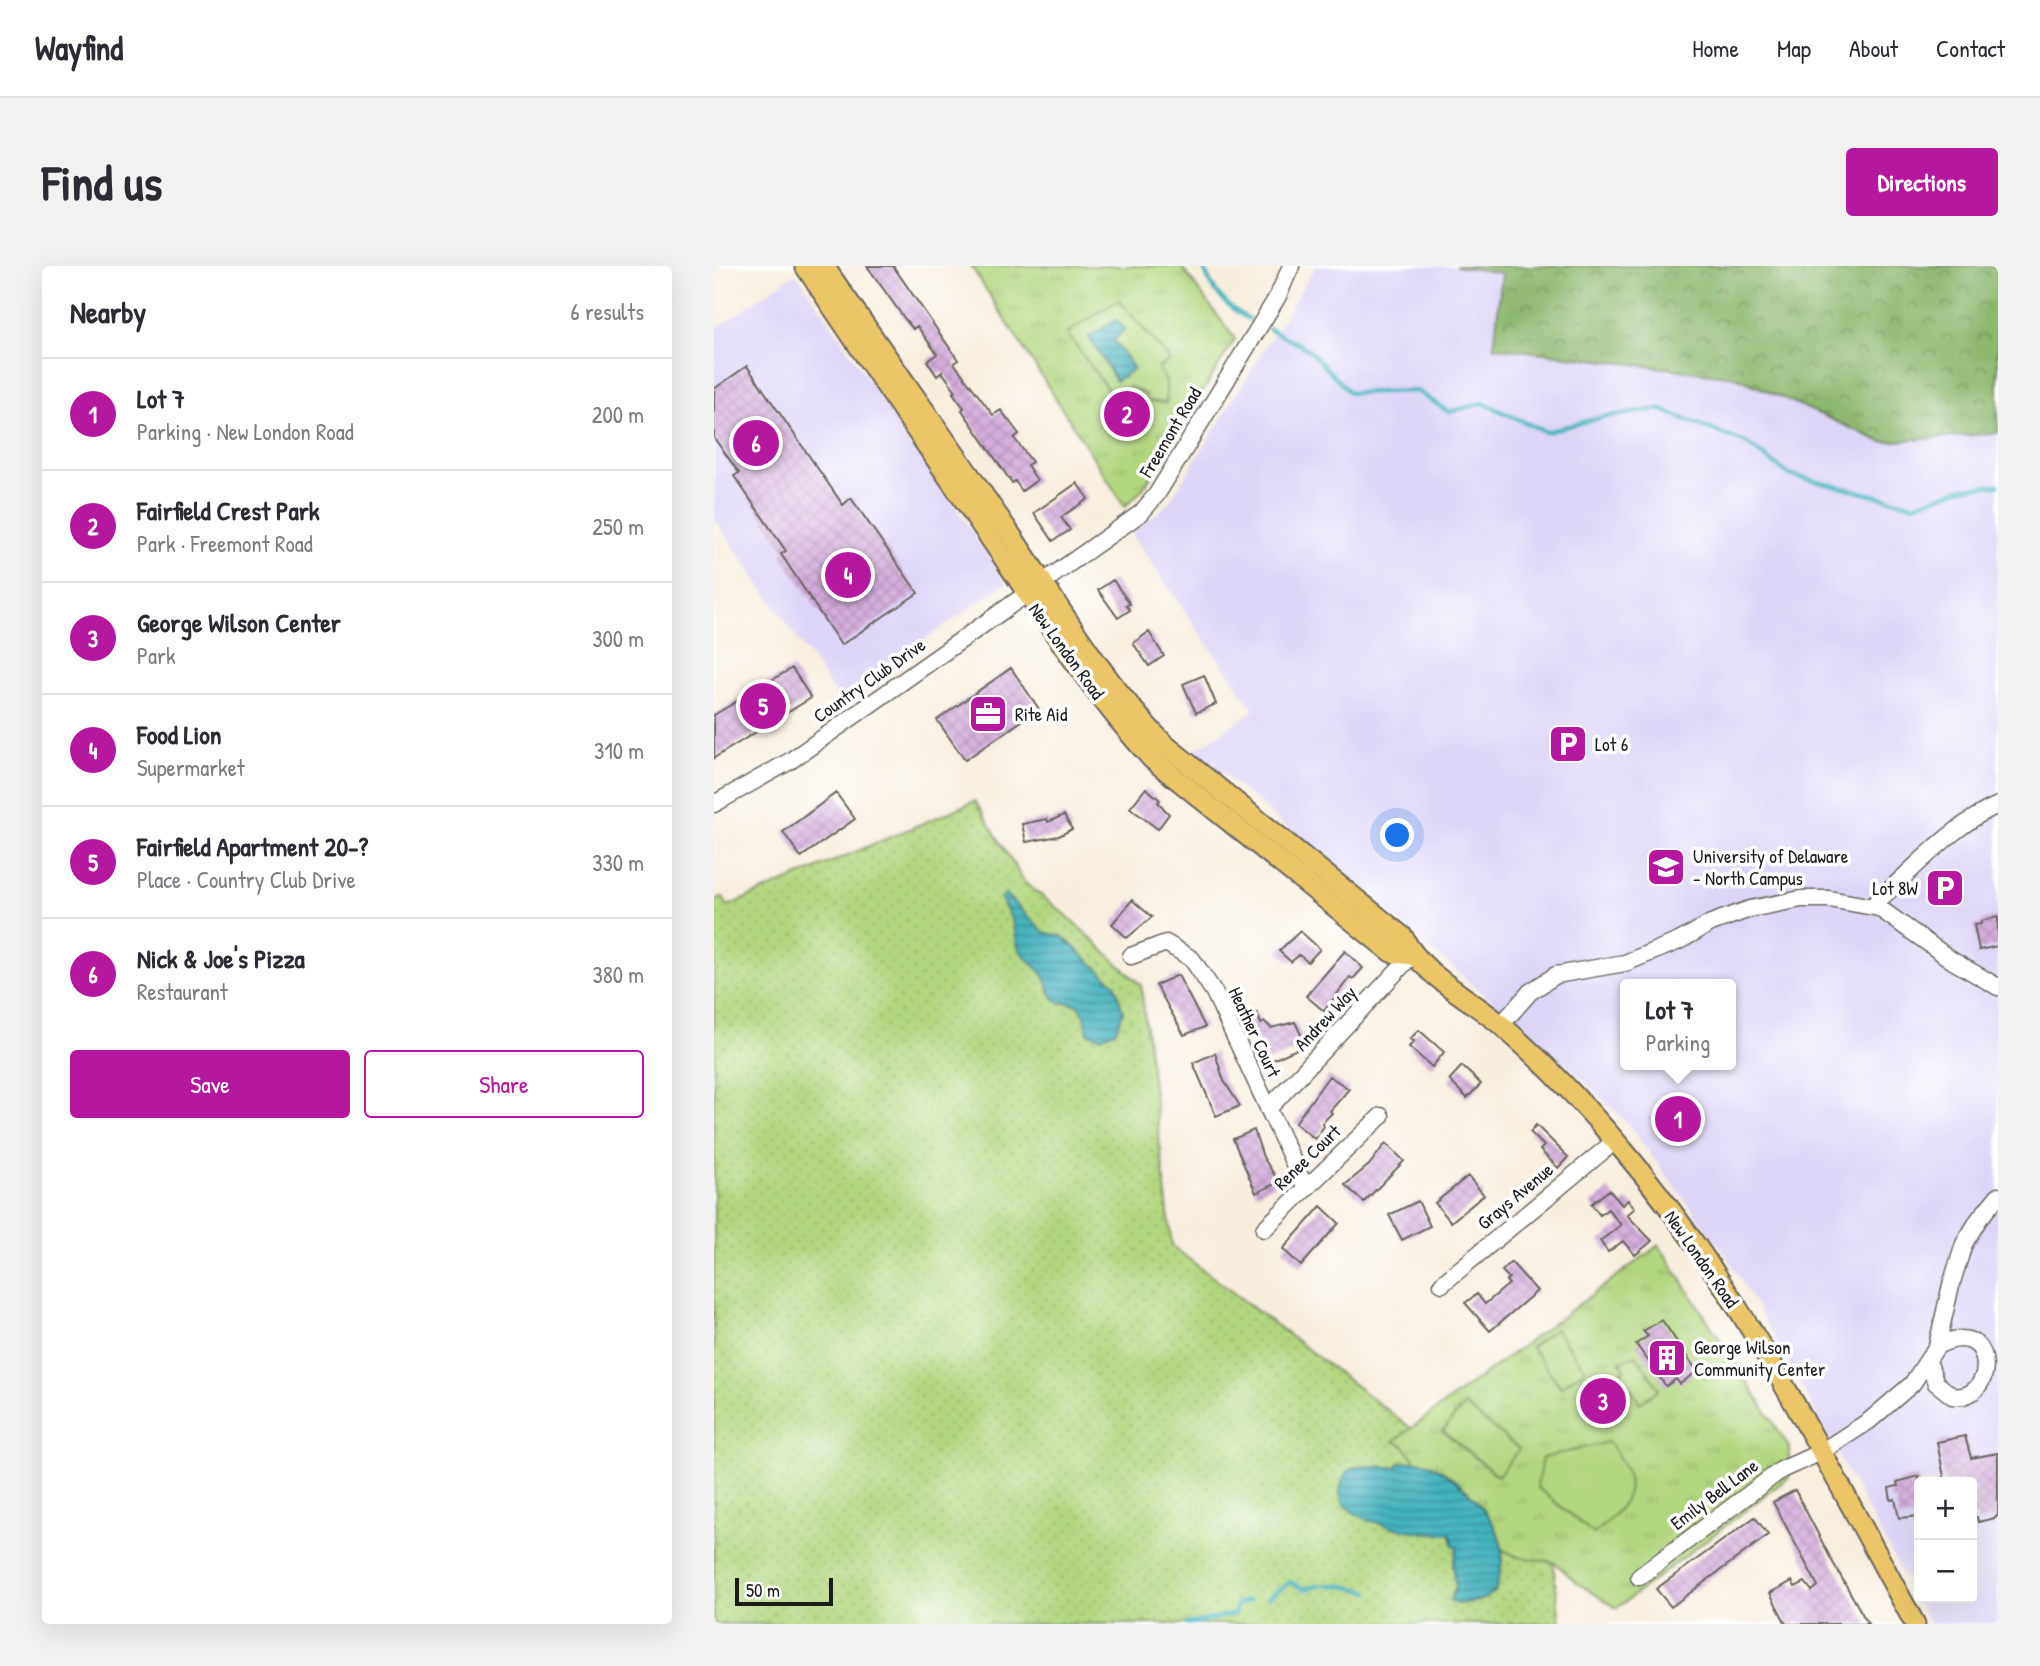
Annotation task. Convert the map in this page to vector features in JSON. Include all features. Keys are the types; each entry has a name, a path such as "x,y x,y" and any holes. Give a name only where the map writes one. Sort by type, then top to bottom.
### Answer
{"main road":[{"name":"New London Road","path":"805,266 879,379 1035,589"},
{"name":"New London Road","path":"824,266 1035,589 1069,658 1152,759 1391,951 1412,955 1501,1025 1615,1141 1716,1272 1821,1452 1915,1624"}],"street":[{"name":"Freemont Road","path":"1035,589 1125,526 1150,503 1278,296 1291,266"},
{"name":"Country Club Drive","path":"714,804 790,761 1035,589"},
{"path":"1872,906 1954,834 1986,810 1998,805"},
{"path":"1501,1025 1530,992 1556,975 1644,956 1711,923 1750,909 1801,899 1829,899 1872,906 1894,917 1953,961 1998,987"},
{"name":"Heather Court","path":"1131,957 1166,943 1192,959 1214,992 1305,1187"},
{"name":"Andrew Way","path":"1268,1109 1412,955"},
{"name":"Renee Court","path":"1264,1229 1381,1116"},
{"name":"Grays Avenue","path":"1442,1284 1615,1141"},
{"path":"1937,1346 1958,1338 1970,1338 1980,1343 1988,1351 1992,1387 1979,1393 1952,1396 1936,1383 1928,1361 1937,1346 1964,1244 1998,1196"},
{"name":"Emily Bell Lane","path":"1639,1577 1781,1470 1821,1452 1891,1402 1912,1384 1928,1361"}],"shaded area":[{"name":"University of Delaware - North Campus","path":"1316,266 1998,266 1998,1624 1930,1624 1919,1603 1977,1603 1977,1477 1914,1477 1914,1594 1776,1340 1727,1256 1629,1125 1574,1071 1196,750 1254,710 1131,534 1168,504"},
{"path":"796,273 1007,583 839,699 714,518 714,330"}],"green space":[{"path":"971,266 1181,266 1235,339 1143,489 1125,507"},
{"path":"1455,266 1998,266 1998,433 1882,442 1736,377 1494,347 1502,273"},
{"path":"1119,300 1170,360 1158,368 1166,382 1166,403 1141,400 1147,395 1130,387 1114,398 1067,333"},
{"path":"975,801 1025,883 1064,913 1141,985 1172,1246 1550,1534 1560,1624 714,1624 714,901 723,898 728,906"},
{"path":"1659,1245 1789,1447 1789,1477 1617,1608 1577,1583 1554,1562 1518,1557 1496,1547 1428,1478 1404,1446 1394,1441"},
{"path":"1555,1329 1585,1369 1561,1387 1531,1347"},
{"path":"1636,1355 1659,1389 1640,1403 1620,1373 1625,1369 1620,1362"},
{"path":"1464,1405 1519,1449 1498,1476 1443,1431"},
{"path":"1608,1442 1626,1470 1628,1491 1617,1511 1594,1534 1537,1487 1542,1458"}],"water":[{"path":"1116,320 1125,329 1114,340 1134,369 1116,381 1089,337"},
{"path":"1006,895 1044,932 1063,937 1115,984 1123,1012 1116,1030 1101,1037 1088,1033 1082,1010 1072,1003 1057,1001 1052,996 1044,976 1019,949 1014,925 1001,897"},
{"path":"1419,1461 1444,1472 1457,1482 1480,1505 1497,1531 1502,1556 1495,1592 1479,1601 1457,1604 1450,1600 1456,1588 1453,1565 1457,1547 1453,1545 1451,1534 1383,1525 1350,1510 1341,1499 1341,1486 1347,1473 1353,1468 1397,1467 1399,1463"}],"building":[{"path":"867,266 893,266 958,360 954,363 993,415 1001,410 1019,434 1014,438 1032,462 1027,465 1037,480 1022,491 1015,481 1012,483 962,410 964,408 953,393 956,391 942,372 937,376 927,361 937,354 917,326 913,329 904,318"},
{"path":"747,366 843,505 851,498 918,593 841,645 781,554 786,551 734,476 739,473 714,438 714,389"},
{"path":"1077,483 1088,499 1061,517 1070,530 1053,541 1034,513"},
{"path":"1113,580 1130,604 1126,605 1130,610 1118,618 1098,590"},
{"path":"1149,632 1164,656 1149,666 1133,643"},
{"path":"792,668 811,698 714,758 714,715"},
{"name":"Rite Aid","path":"1011,668 1039,709 965,760 937,720"},
{"path":"1204,675 1216,704 1196,713 1183,684"},
{"path":"1146,788 1160,800 1158,802 1169,814 1158,829 1130,808"},
{"path":"836,793 855,819 801,857 783,832"},
{"path":"1064,815 1072,829 1059,836 1026,842 1022,824 1047,819 1048,822"},
{"path":"1132,900 1152,917 1127,938 1112,924"},
{"path":"1998,917 1998,946 1979,950 1974,925"},
{"path":"1300,931 1320,949 1308,962 1299,955 1291,962 1279,951"},
{"path":"1345,951 1363,968 1353,979 1350,977 1324,1011 1306,996"},
{"path":"1178,975 1205,1027 1184,1035 1156,985"},
{"path":"1257,1013 1261,1024 1265,1022 1271,1028 1295,1022 1306,1045 1268,1062 1247,1018"},
{"path":"1419,1030 1444,1052 1432,1067 1409,1047 1414,1041 1410,1039"},
{"path":"1215,1053 1224,1081 1240,1106 1216,1116 1193,1063"},
{"path":"1462,1066 1481,1084 1467,1098 1449,1080"},
{"path":"1329,1076 1349,1089 1330,1111 1332,1113 1322,1123 1324,1126 1315,1139 1295,1123"},
{"path":"1536,1125 1568,1157 1558,1168 1540,1150 1544,1146 1530,1132"},
{"path":"1254,1130 1263,1157 1279,1182 1256,1193 1233,1139"},
{"path":"1386,1143 1404,1161 1364,1202 1345,1185 1369,1165"},
{"path":"1468,1176 1484,1195 1451,1222 1435,1203"},
{"path":"1609,1190 1622,1205 1628,1200 1635,1208 1627,1215 1652,1241 1635,1255 1623,1241 1608,1252 1600,1241 1621,1225 1608,1209 1600,1215 1591,1204"},
{"path":"1418,1201 1430,1226 1402,1240 1389,1215"},
{"path":"1321,1206 1339,1223 1301,1266 1283,1249"},
{"path":"1511,1262 1537,1291 1490,1331 1465,1303 1477,1294 1485,1304 1509,1284 1506,1281 1509,1278 1502,1271"},
{"name":"George Wilson Community Center","path":"1662,1320 1697,1371 1680,1384 1676,1379 1666,1386 1636,1344 1648,1336 1643,1331"},
{"path":"1965,1436 1971,1458 1998,1453 1998,1515 1995,1518 1978,1522 1977,1477 1944,1477 1937,1442"},
{"path":"1914,1477 1914,1516 1899,1518 1895,1499 1891,1500 1889,1488 1898,1486 1897,1482"},
{"path":"1795,1490 1868,1624 1786,1624 1770,1593 1792,1581 1795,1587 1805,1582 1812,1591 1818,1586 1773,1502"},
{"path":"1755,1517 1768,1535 1671,1607 1656,1589"}],"waterway":[{"path":"1204,266 1220,297 1249,319"},
{"path":"1269,329 1308,349 1350,393 1417,391 1449,412 1483,403 1546,432 1603,417 1659,409 1746,443 1790,475 1914,505 1963,488 1998,485"},
{"path":"1268,1598 1290,1582 1304,1589 1336,1585 1369,1592"},
{"path":"1187,1624 1235,1614 1237,1604 1249,1600"}],"place":[{"name":"Fairfield Crest Park","path":"1127,414"},
{"name":"Nick & Joe's Pizza","path":"756,443"},
{"name":"Food Lion","path":"848,575"},
{"name":"Fairfield Apartment 20-?","path":"763,706"},
{"name":"Rite Aid","path":"988,714"},
{"name":"Lot 6","path":"1568,744"},
{"name":"University of Delaware - North Campus","path":"1666,867"},
{"name":"Lot 8W","path":"1945,888"},
{"name":"Lot 7","path":"1678,1119"},
{"name":"George Wilson Community Center","path":"1667,1358"},
{"name":"George Wilson Center","path":"1603,1401"}]}
